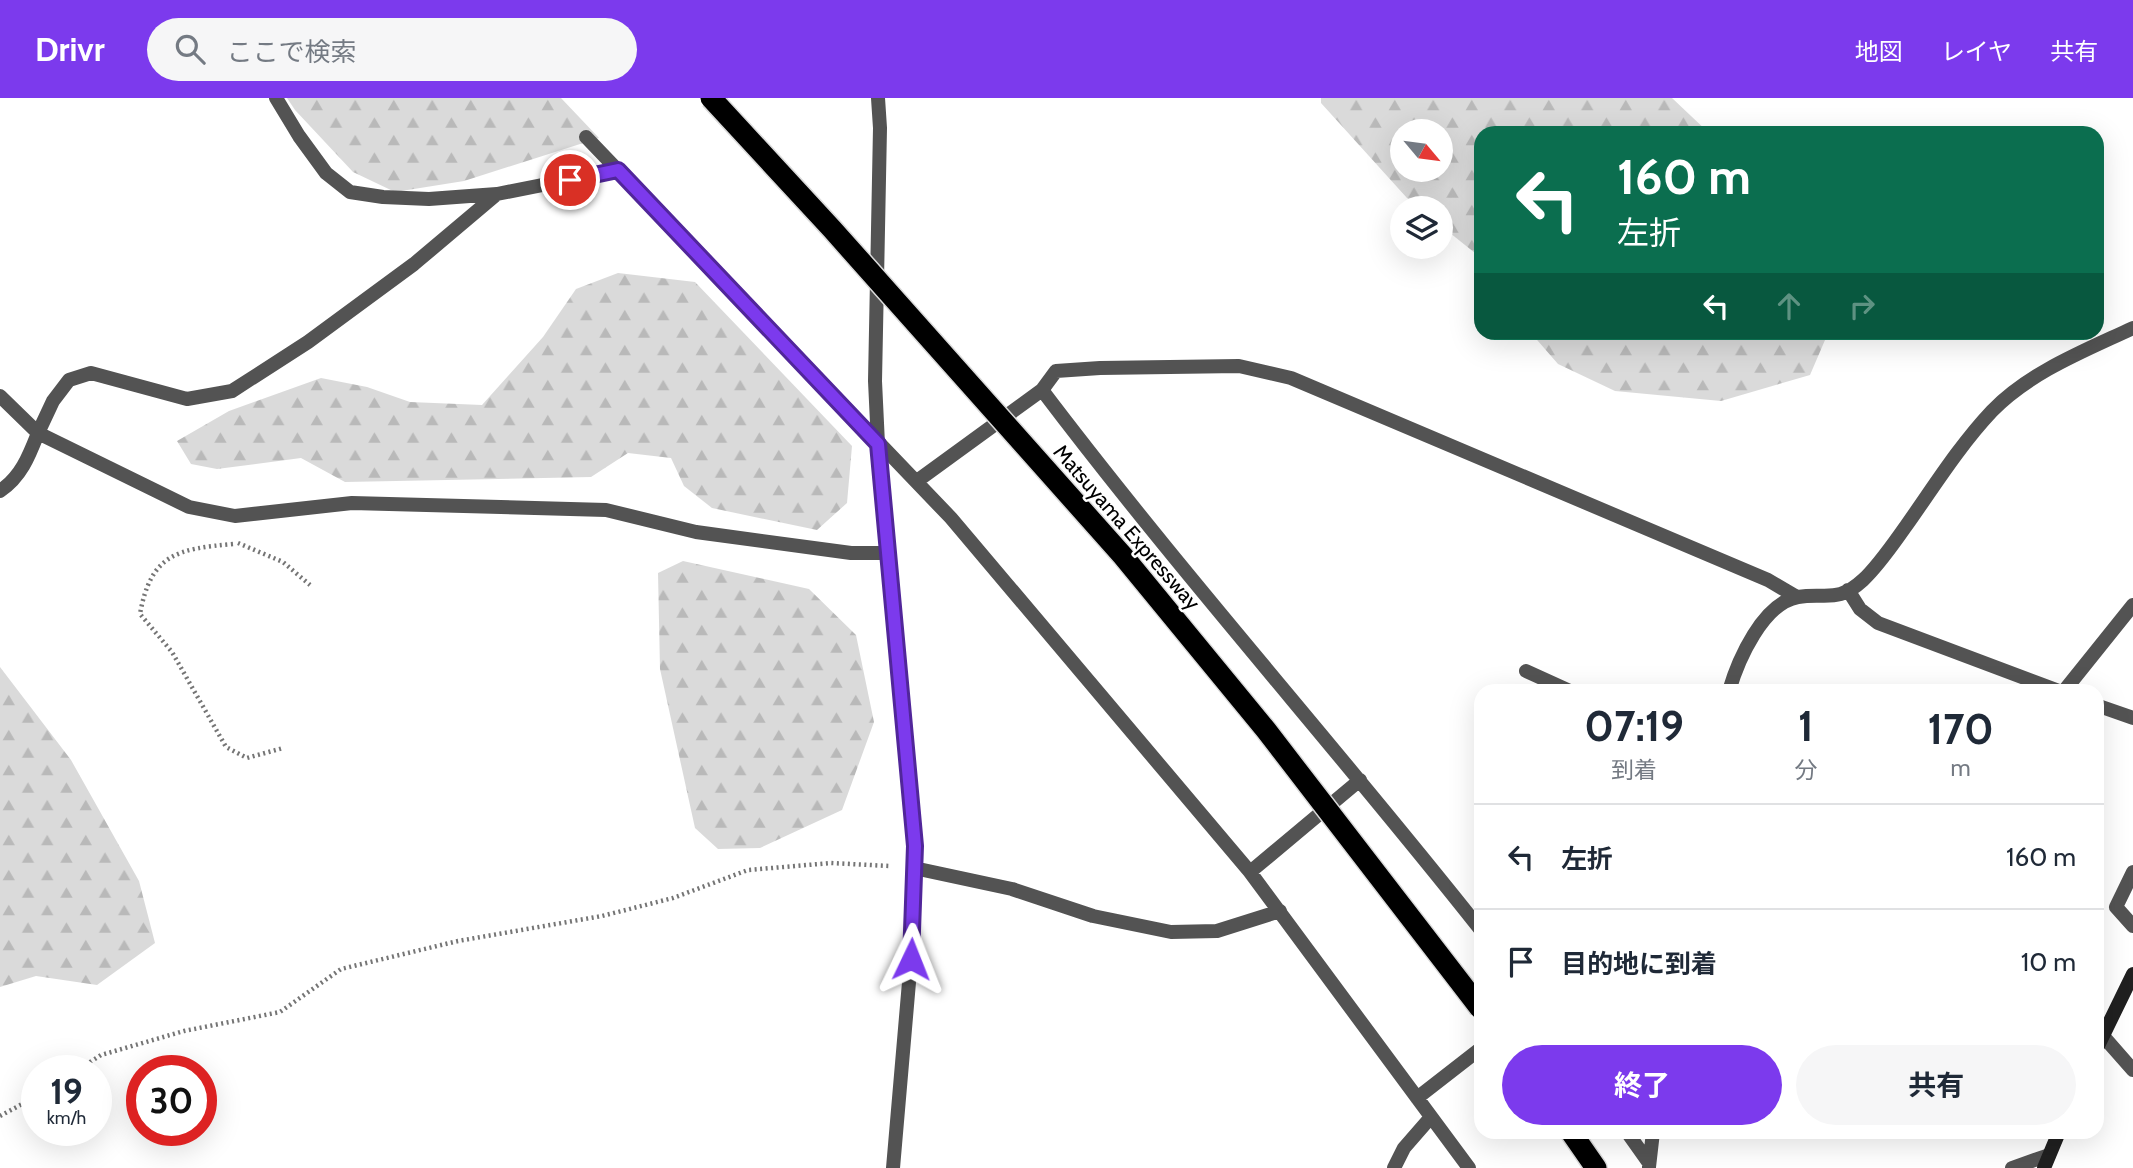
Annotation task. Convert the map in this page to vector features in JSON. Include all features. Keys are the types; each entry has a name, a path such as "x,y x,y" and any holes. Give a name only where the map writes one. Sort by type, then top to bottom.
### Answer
{"highway":[{"name":"Matsuyama Expressway","path":"711,98 832,229 1123,556 1266,730 1474,1000"},
{"path":"1576,1139 1597,1168"}],"street":[{"path":"276,98 326,173 350,192 429,199 497,194 618,170"},
{"path":"878,98 880,128 875,381 878,444 915,846 911,959 893,1168"},
{"path":"586,137 960,528 1250,872 1469,1168"},
{"path":"0,491 10,484 26,464 52,401 69,380 91,373 187,398 232,391 308,342 414,264 497,194"},
{"path":"1731,684 1751,639 1772,610 1797,597 1835,597 1862,581 1893,545 1963,446 1993,410 2035,376 2133,328"},
{"path":"917,481 1042,390 1056,371 1239,366 1291,378 1768,580 1797,597"},
{"path":"1042,390 1113,484 1474,915"},
{"path":"0,396 38,433 189,507 235,516 352,503 606,510 696,531 850,553 888,553"},
{"path":"1848,590 1860,609 1878,623 2040,684"},
{"path":"2070,684 2133,605"},
{"path":"1526,671 1555,684"},
{"path":"2104,708 2133,718"},
{"path":"1250,872 1360,780"},
{"path":"914,868 1012,889 1093,916 1171,932 1217,931 1280,911"},
{"path":"2133,872 2116,907 2133,926"},
{"path":"2104,1035 2133,974"},
{"path":"2104,1046 2133,1070"},
{"path":"1417,1098 1474,1054"},
{"path":"1394,1168 1404,1148 1431,1117"},
{"path":"1632,1139 1649,1165"},
{"path":"1649,1165 1652,1139"},
{"path":"2012,1168 2047,1161 2056,1139"}],"path":[{"path":"249,541 191,548 160,564 144,590 140,614 172,652 226,747 247,758 283,748"},
{"path":"238,543 283,562 310,586"},
{"path":"102,1055 184,1031 280,1012 341,969 458,941 602,916 673,898 748,870 831,863 914,868"},
{"path":"0,1116 21,1105"}],"green space":[{"path":"287,98 561,98 599,138 464,181 395,192 353,172"},
{"path":"1321,98 1672,98 1702,126 1474,126 1474,252 1453,235 1453,196 1405,196 1393,182 1453,182 1453,119 1390,119 1390,179 1321,103"},
{"path":"618,273 695,282 852,446 847,503 817,530 712,508 684,486 671,458 628,453 591,477 345,482 301,458 217,469 191,464 177,441 229,411 321,378 367,387 410,402 482,405 543,337 576,289"},
{"path":"1537,340 1825,340 1810,375 1721,401 1615,391 1558,364"},
{"path":"683,561 809,589 856,635 874,722 842,810 760,848 718,849 695,828 660,669 658,573"},
{"path":"0,667 71,760 139,881 155,943 97,985 36,976 0,987"}],"route":[{"path":"570,180 618,170 878,444 915,846 911,959"}]}
